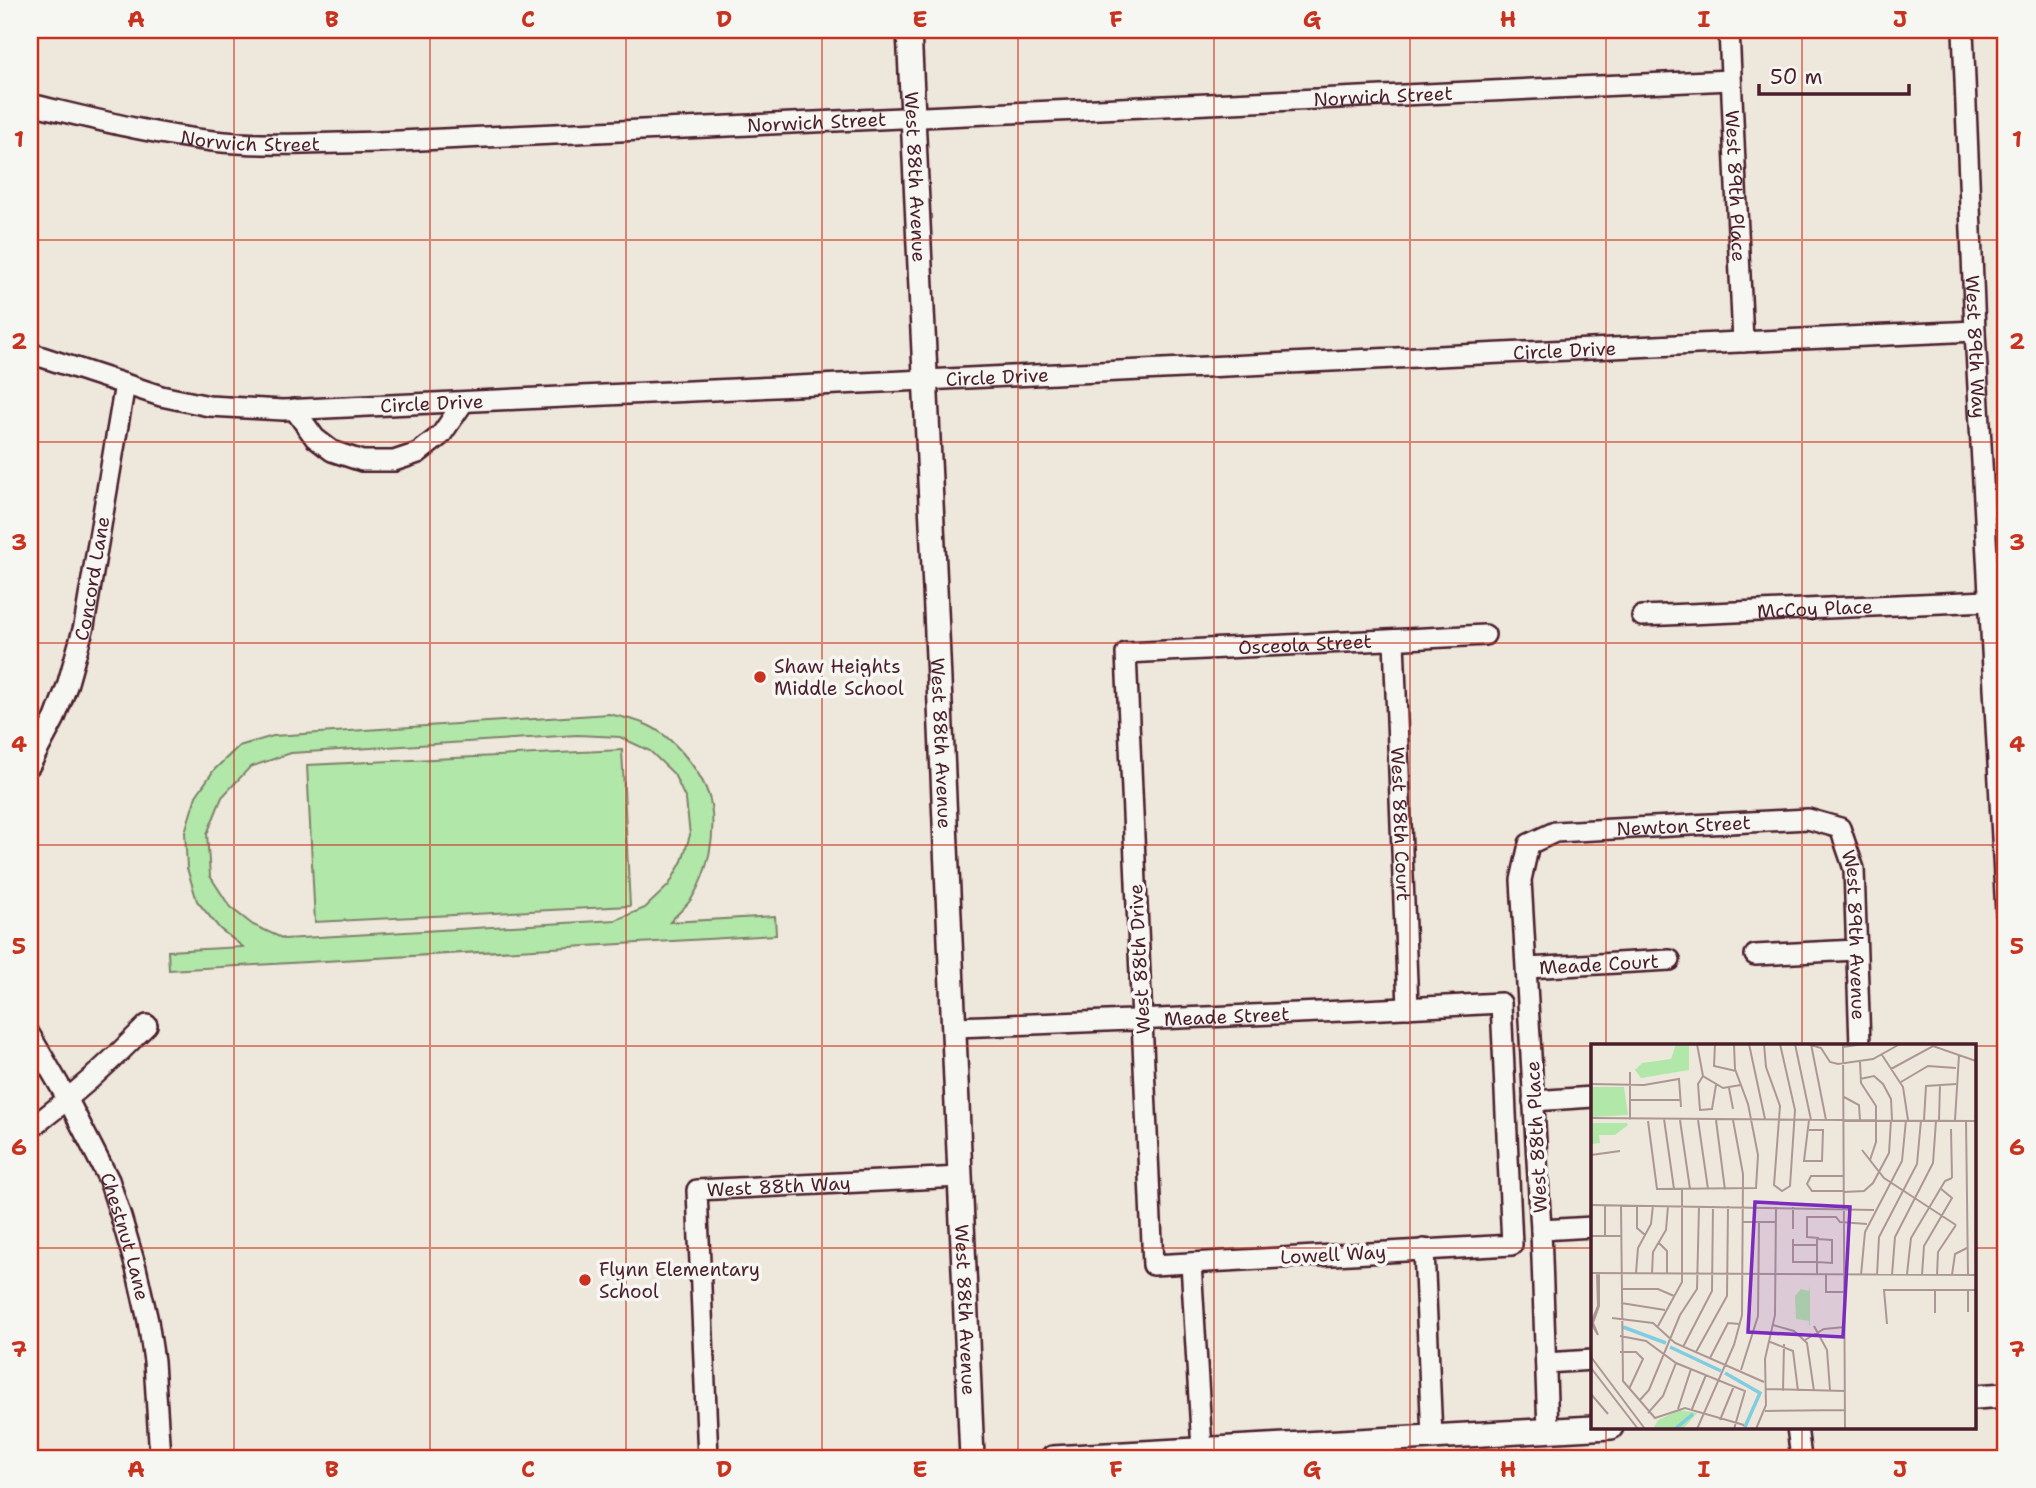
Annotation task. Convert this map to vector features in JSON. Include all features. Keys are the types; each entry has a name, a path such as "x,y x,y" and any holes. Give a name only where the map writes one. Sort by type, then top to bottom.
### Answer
{"street":[{"name":"West 88th Avenue","path":"909,30 972,1458"},
{"name":"West 89th Place","path":"1729,30 1743,342"},
{"name":"West 89th Way","path":"1963,30 1988,601 2006,913"},
{"name":"Norwich Street","path":"30,104 141,129 212,141 266,144 378,142 1731,80"},
{"name":"Circle Drive","path":"30,353 161,396 209,406 294,409 1975,331"},
{"name":"Concord Lane","path":"30,765 55,718 84,626 125,384"},
{"path":"294,409 314,438 332,451 362,461 394,461 418,453 441,435 463,402"},
{"name":"McCoy Place","path":"1642,616 1988,601"},
{"name":"Osceola Street","path":"1126,653 1485,635"},
{"name":"West 88th Court","path":"1394,640 1408,1008"},
{"name":"West 88th Drive","path":"1126,653 1153,1265"},
{"name":"Newton Street","path":"1529,844 1555,832 1808,819 1840,828"},
{"name":"West 89th Avenue","path":"1840,828 1854,869 1860,1044"},
{"name":"West 88th Place","path":"1529,844 1521,880 1541,1230 1548,1431"},
{"path":"1755,955 1856,950"},
{"name":"Meade Court","path":"1527,968 1670,960"},
{"name":"Meade Street","path":"954,1027 1501,1003 1512,1245"},
{"path":"30,1129 112,1062 147,1025"},
{"name":"Chestnut Lane","path":"30,1035 68,1100 109,1180 136,1268 148,1321 154,1361 160,1458"},
{"path":"1533,1101 1591,1097"},
{"name":"West 88th Way","path":"708,1458 697,1190 960,1177"},
{"path":"1541,1230 1591,1227"},
{"name":"Lowell Way","path":"1153,1265 1512,1245"},
{"path":"1424,1249 1432,1437"},
{"path":"1191,1263 1202,1449"},
{"path":"1546,1363 1591,1360"},
{"path":"1976,1397 2006,1395"},
{"path":"1053,1458 1595,1428"},
{"path":"1797,1428 1801,1458"}],"green space":[{"path":"609,714 641,722 656,729 687,758 703,782 711,805 711,841 702,877 692,898 670,922 775,916 776,935 169,970 168,951 243,947 220,929 197,901 187,868 185,832 196,796 214,770 239,746 273,736","holes":["577,735 620,737 650,751 674,774 686,800 690,835 682,861 669,885 645,908 616,920 284,939 253,925 230,907 210,876 207,834 222,797 250,767 291,753"]},
{"path":"622,750 630,906 315,922 307,765"}],"place":[{"name":"Shaw Heights Middle School","path":"760,677"},
{"name":"Flynn Elementary School","path":"585,1280"}]}
